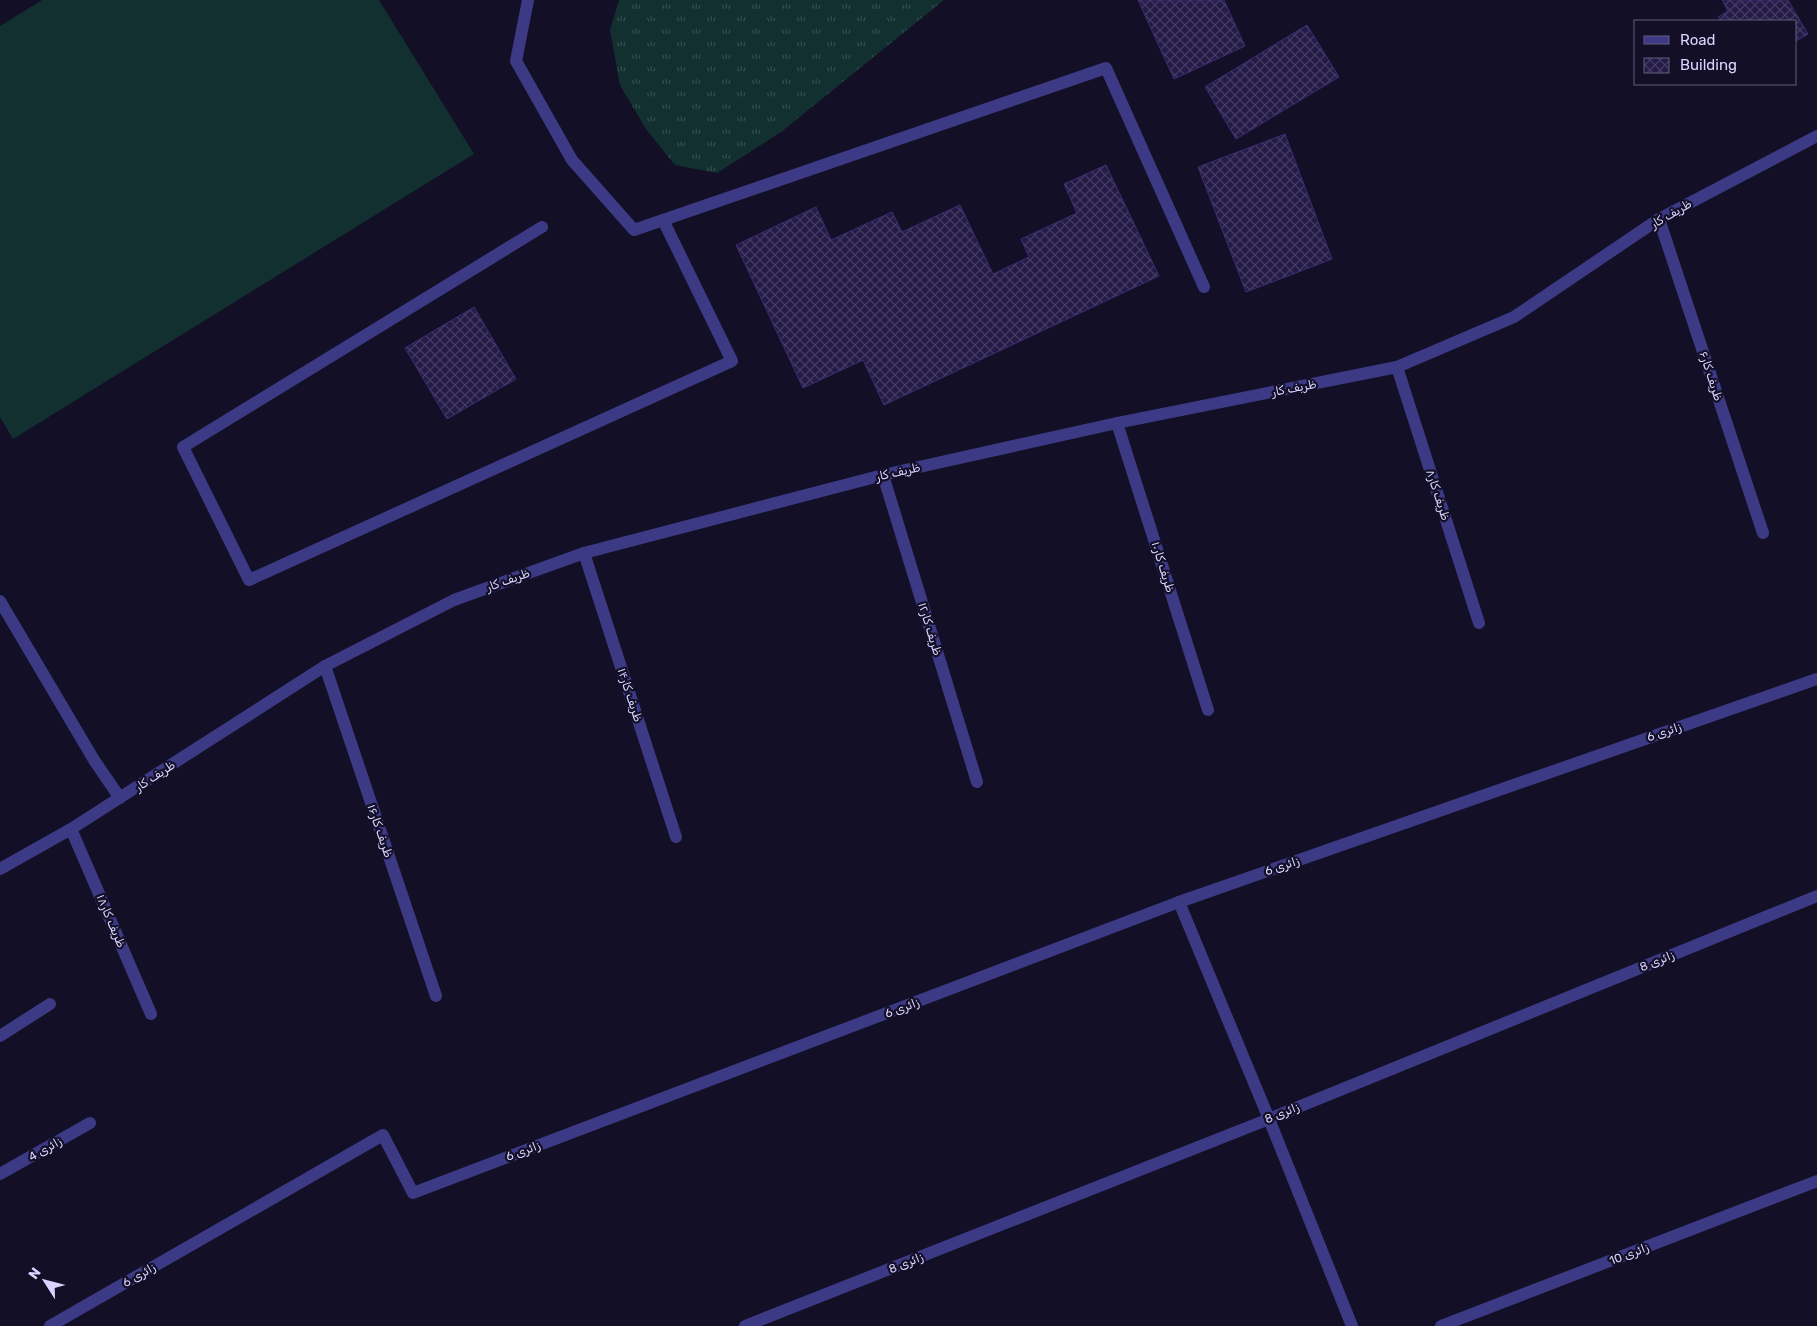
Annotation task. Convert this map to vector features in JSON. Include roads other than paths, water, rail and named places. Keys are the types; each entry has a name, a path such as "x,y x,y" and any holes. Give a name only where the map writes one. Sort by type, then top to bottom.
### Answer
{"street":[{"path":"528,0 516,61 572,160 634,230 1106,68 1204,287"},
{"name":"ظریف کار","path":"0,869 71,829 325,666 454,600 584,553 883,475 1118,423 1397,367 1514,317 1660,219 1817,136"},
{"name":"ظریف کار۶","path":"1660,219 1763,532"},
{"path":"542,227 183,447 249,580 732,361 663,220"},
{"name":"ظریف کار۸","path":"1397,367 1479,623"},
{"name":"ظریف کار۱۰","path":"1118,423 1208,710"},
{"name":"ظریف کار۱۲","path":"883,475 976,782"},
{"name":"ظریف کار۱۴","path":"584,553 676,837"},
{"path":"0,602 94,760 120,798"},
{"name":"ظریف کار۱۶","path":"325,666 436,996"},
{"name":"6 زائری","path":"50,1326 383,1135 413,1193 1179,902 1817,679"},
{"name":"ظریف کار۱۸","path":"71,829 151,1014"},
{"name":"8 زائری","path":"746,1326 1269,1118 1817,896"},
{"path":"1179,902 1269,1118 1352,1326"},
{"path":"0,1036 50,1004"},
{"name":"زائری 4","path":"0,1174 90,1123"},
{"name":"10 زائری","path":"1441,1326 1817,1181"}]}
